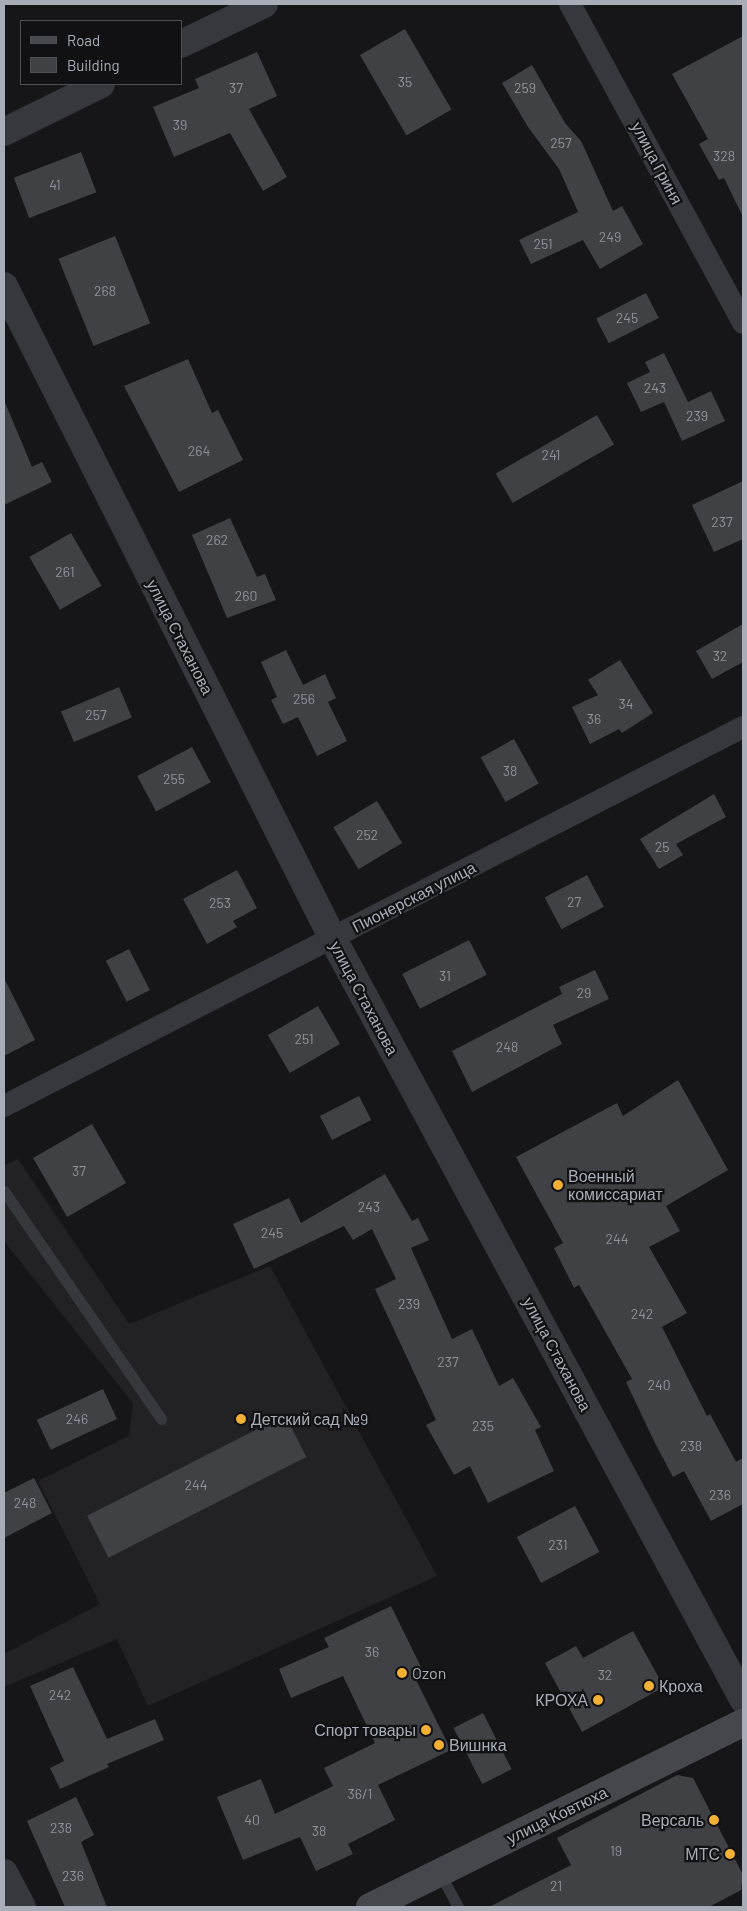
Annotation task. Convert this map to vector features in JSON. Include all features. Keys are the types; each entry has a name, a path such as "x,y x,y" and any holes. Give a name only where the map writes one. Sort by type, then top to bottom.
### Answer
{"main road":[{"name":"улица Ковтюха","path":"370,1907 743,1723"}],"street":[{"path":"182,44 264,4"},
{"name":"улица Гриня","path":"570,4 743,323"},
{"path":"4,132 99,85"},
{"name":"улица Стаханова","path":"4,286 333,940 743,1699"},
{"name":"Пионерская улица","path":"4,1106 333,940 743,727"},
{"path":"4,1873 22,1907"}],"lane":[{"path":"4,1192 161,1420"},
{"path":"440,1873 458,1907"}],"shaded area":[{"name":"Детский сад №9","path":"18,1159 129,1324 270,1266 437,1576 148,1706 117,1639 4,1687 4,1654 100,1604 38,1481 129,1436 133,1403 4,1241 4,1166"}],"building":[{"path":"405,29 452,110 406,136 360,55"},
{"path":"743,36 743,217 724,178 719,180 699,144 708,139 672,74"},
{"path":"257,52 277,96 249,109 287,177 263,191 230,133 174,157 153,107 199,88 195,79"},
{"path":"532,65 565,123 581,141 613,211 622,206 643,244 600,269 583,240 531,264 519,240 578,212 559,169 528,127 502,83"},
{"path":"81,152 96,192 29,218 14,178"},
{"path":"115,236 150,323 94,346 58,259"},
{"path":"646,293 659,318 609,343 596,318"},
{"path":"664,353 688,402 711,391 725,421 682,441 664,402 641,412 627,383 650,372 645,362"},
{"path":"188,359 212,413 218,410 243,460 179,492 124,386"},
{"path":"4,400 32,467 42,462 52,482 4,505"},
{"path":"597,415 614,444 513,503 496,473"},
{"path":"743,481 743,539 714,552 692,505"},
{"path":"230,518 257,577 265,574 276,600 227,618 192,535"},
{"path":"71,533 102,586 60,610 29,557"},
{"path":"743,624 743,662 712,679 696,651"},
{"path":"286,650 303,685 325,674 336,698 328,702 347,741 317,756 298,717 283,724 271,700 277,697 261,662"},
{"path":"620,660 653,713 622,733 619,729 590,744 572,707 598,695 588,680"},
{"path":"119,687 132,717 74,742 61,712"},
{"path":"514,739 539,784 505,802 481,757"},
{"path":"192,747 211,782 156,811 137,776"},
{"path":"714,794 726,817 676,844 683,855 659,869 640,839"},
{"path":"377,801 402,843 359,869 333,827"},
{"path":"237,870 257,908 233,921 237,927 207,944 183,899"},
{"path":"587,875 604,907 562,929 545,898"},
{"path":"469,940 487,975 420,1009 402,974"},
{"path":"129,949 150,990 127,1002 106,961"},
{"path":"595,970 609,999 553,1025 562,1044 472,1092 452,1051 562,994 559,987"},
{"path":"4,978 35,1040 4,1056"},
{"path":"318,1006 340,1044 290,1073 268,1035"},
{"path":"678,1080 728,1170 666,1206 680,1231 649,1247 687,1313 662,1327 707,1416 710,1414 736,1462 743,1458 743,1504 711,1521 684,1471 673,1477 626,1382 632,1379 579,1285 574,1288 554,1248 563,1243 516,1157 617,1103 623,1116"},
{"path":"359,1096 371,1120 332,1140 320,1116"},
{"path":"92,1124 126,1183 67,1217 33,1158"},
{"path":"385,1174 412,1221 418,1218 429,1240 411,1248 452,1339 472,1329 499,1386 513,1378 541,1427 535,1430 554,1471 488,1503 470,1466 454,1475 426,1425 436,1420 375,1289 396,1279 372,1229 353,1240 344,1226 254,1269 233,1224 289,1198 301,1223"},
{"path":"103,1389 117,1419 51,1450 37,1420"},
{"path":"285,1415 306,1457 109,1558 87,1516"},
{"path":"34,1478 52,1513 4,1538 4,1493"},
{"path":"575,1506 599,1552 541,1583 517,1537"},
{"path":"391,1606 425,1675 416,1680 451,1750 378,1785 395,1820 348,1844 353,1854 316,1871 300,1837 243,1860 217,1797 261,1779 275,1814 333,1786 324,1768 375,1743 343,1676 291,1698 279,1669 329,1647 324,1638"},
{"path":"633,1631 664,1687 582,1732 545,1663 576,1646 583,1658"},
{"path":"73,1667 107,1739 155,1719 164,1740 107,1764 109,1767 60,1789 50,1768 64,1761 30,1686"},
{"path":"483,1713 512,1769 482,1784 454,1728"},
{"path":"677,1775 693,1778 743,1875 741,1890 709,1907 489,1907 571,1865 557,1838"},
{"path":"76,1797 94,1835 81,1842 107,1907 65,1907 27,1821"}],"place":[{"name":"Военный комиссариат","path":"558,1185"},
{"name":"Детский сад №9","path":"241,1419"},
{"name":"Ozon","path":"402,1673"},
{"name":"Кроха","path":"649,1686"},
{"name":"КРОХА","path":"598,1700"},
{"name":"Спорт товары","path":"426,1730"},
{"name":"Вишнка","path":"439,1745"},
{"name":"Версаль","path":"714,1820"},
{"name":"МТС","path":"730,1854"}]}
